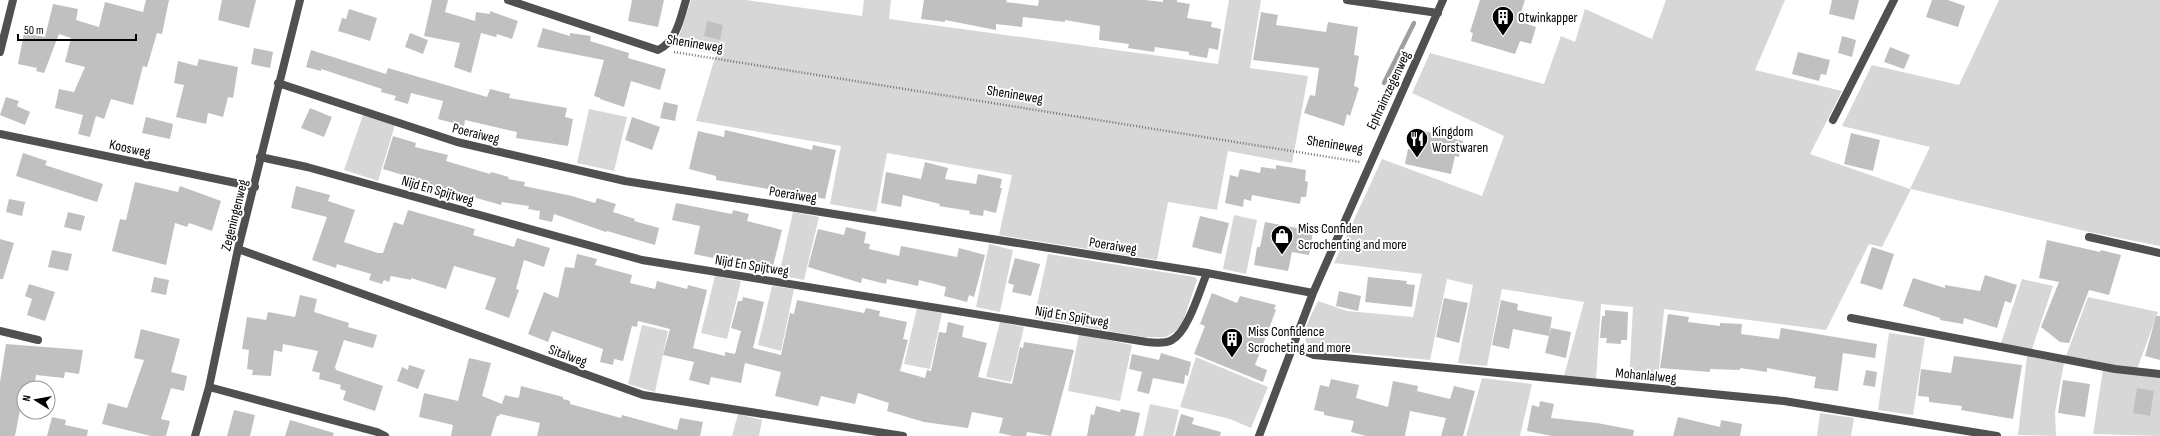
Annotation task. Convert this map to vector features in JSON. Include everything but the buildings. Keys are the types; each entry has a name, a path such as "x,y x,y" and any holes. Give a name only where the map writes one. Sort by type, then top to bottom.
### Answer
{"street":[{"path":"0,52 13,0"},
{"name":"Zegeningenweg","path":"195,436 209,387 238,249 255,187 260,157 300,0"},
{"name":"Shenineweg","path":"508,0 658,50 667,46 675,35 686,0"},
{"path":"1348,0 1438,12"},
{"name":"Ephraimzegenweg","path":"1258,436 1313,293 1369,163 1443,0"},
{"path":"1834,120 1894,0"},
{"name":"Poeraiweg","path":"278,83 456,142 625,181 1207,273 1313,293"},
{"name":"Koosweg","path":"0,134 255,187"},
{"name":"Nijd En Spijtweg","path":"260,157 307,167 642,260 1147,342 1165,342 1173,340 1180,333 1186,325 1207,273"},
{"path":"2089,237 2160,253"},
{"name":"Sitalweg","path":"238,249 643,395 903,436"},
{"path":"1851,318 2115,369 2160,374"},
{"path":"0,332 38,340"},
{"name":"Mohanlalweg","path":"1292,346 1314,355 1784,401 1997,436"},
{"path":"209,387 377,432 385,436"}],"path":[{"name":"Shenineweg","path":"658,50 1369,163"}],"shaded area":[{"path":"691,0 746,0 862,16 864,0 891,0 889,19 1218,64 1229,0 1261,0 1250,68 1308,76 1292,163 1228,151 1217,210 1168,202 1157,260 999,235 1012,175 887,153 876,212 830,204 841,146 696,121 716,54 685,48 677,43"},
{"path":"1666,0 1785,0 1755,70 1842,91 1810,154 1910,189 1930,147 1842,126 1872,65 1959,85 1999,0 2160,0 2160,246 2089,232 1911,189 1882,247 1869,244 1826,330 1664,309 1658,382 1629,381 1633,307 1601,304 1596,379 1564,376 1584,302 1502,289 1487,366 1458,363 1473,285 1447,279 1430,360 1314,349 1308,345 1305,340 1306,327 1318,301 1347,311 1413,317 1422,274 1334,263 1382,159 1482,196 1504,136 1412,93 1430,53 1544,84 1561,36 1575,42 1585,9 1652,39"},
{"path":"589,109 627,117 614,171 577,163"},
{"path":"363,115 395,125 378,181 344,170"},
{"path":"793,212 819,217 804,280 779,275"},
{"path":"1234,215 1257,220 1246,274 1223,269"},
{"path":"989,244 1013,250 1000,312 976,307"},
{"path":"1048,254 1195,277 1197,280 1182,324 1176,331 1166,337 1144,337 1034,318"},
{"path":"715,276 741,281 727,339 701,333"},
{"path":"2022,279 2053,286 2032,349 2001,343"},
{"path":"772,286 794,289 781,351 758,345"},
{"path":"2088,297 2158,312 2137,369 2066,356"},
{"path":"917,308 942,313 930,369 904,364"},
{"path":"1000,322 1024,327 1011,382 986,377"},
{"path":"642,325 668,331 655,392 628,384"},
{"path":"1889,333 1925,338 1913,415 1878,410"},
{"path":"1079,334 1132,345 1120,401 1068,391"},
{"path":"2027,356 2064,363 2055,412 2056,436 2018,435"},
{"path":"1196,357 1268,387 1251,428 1230,419 1180,407"},
{"path":"2103,370 2160,378 2160,436 2093,434"},
{"path":"1482,378 1532,384 1520,436 1466,436"},
{"path":"1150,404 1179,410 1173,436 1143,436"},
{"path":"1820,413 1854,418 1851,436 1817,436"},
{"path":"738,414 762,420 759,436 732,436"}],"waterway":[{"path":"1384,83 1414,23"}],"place":[{"name":"Otwinkapper","path":"1503,36"},
{"name":"Kingdom Worstwaren","path":"1417,158"},
{"name":"Miss Confiden Scrochenting and more","path":"1282,256"},
{"name":"Miss Confidence Scrocheting and more","path":"1232,358"}]}
